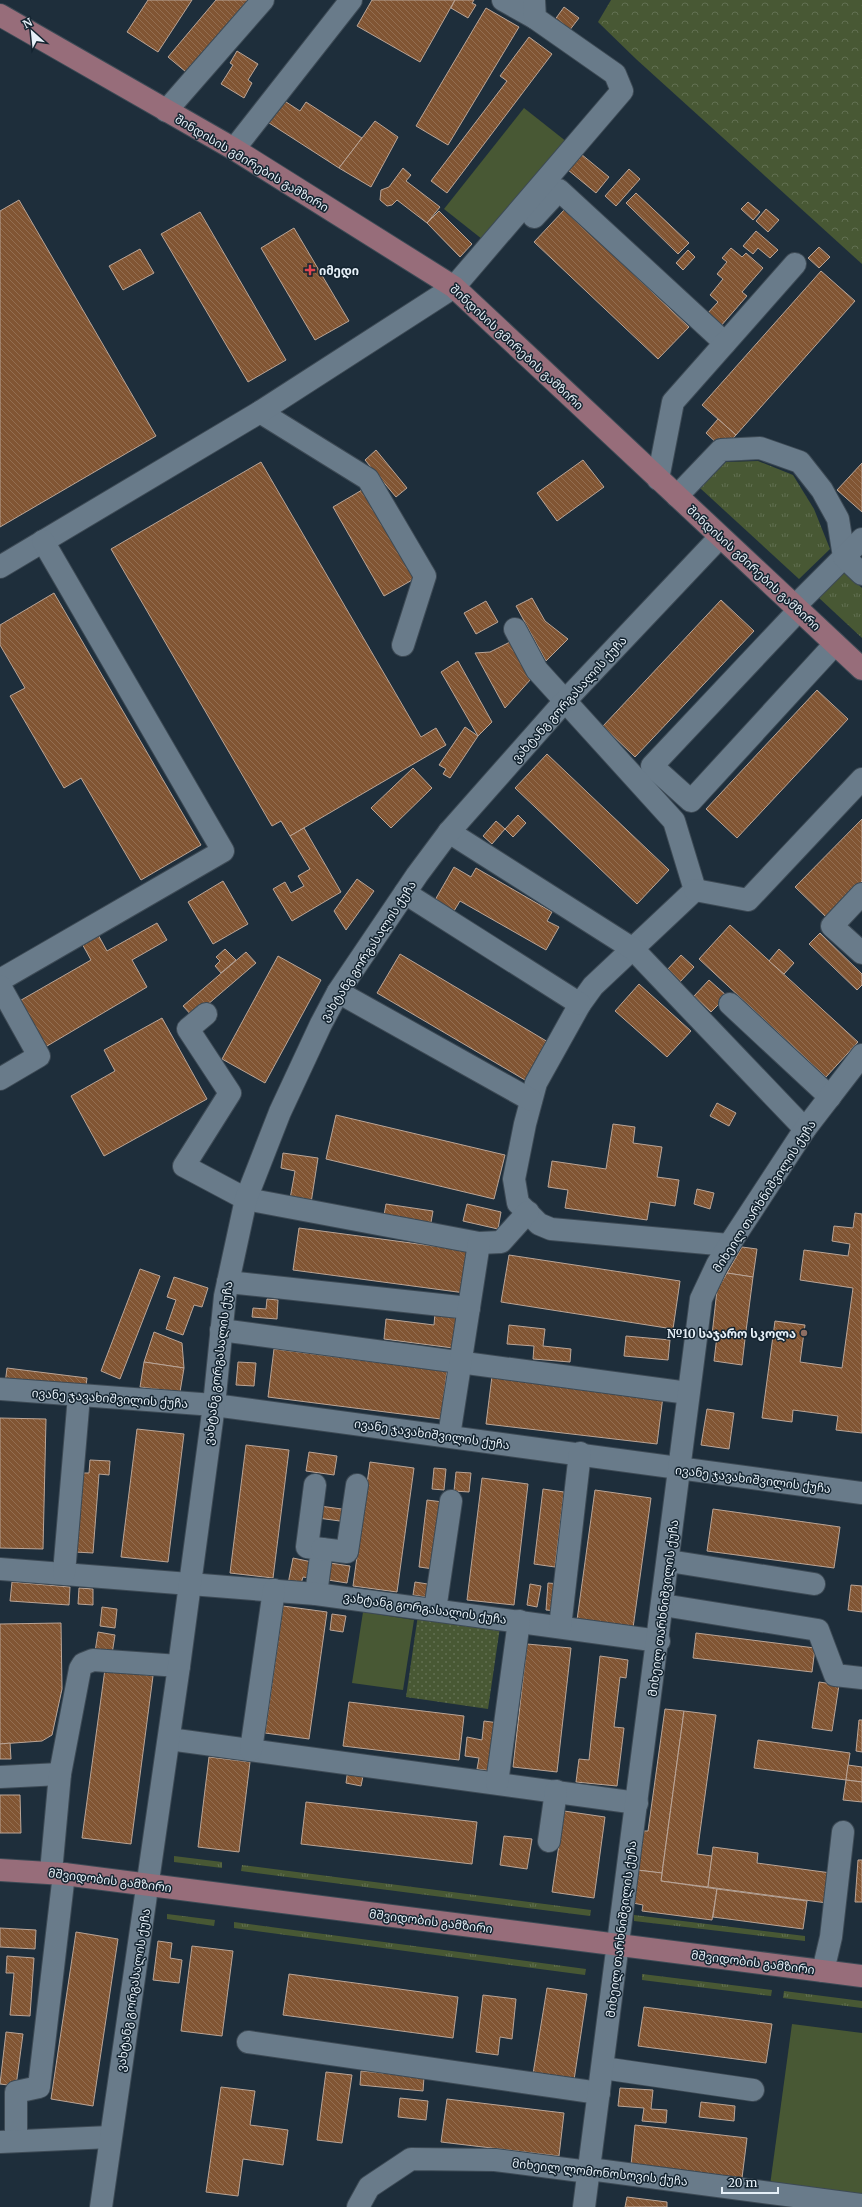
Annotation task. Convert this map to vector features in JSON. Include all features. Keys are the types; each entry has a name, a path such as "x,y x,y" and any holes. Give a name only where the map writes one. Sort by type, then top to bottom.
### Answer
{"main road":[{"name":"შინდისის გმირების გამზირი","path":"0,16 234,149 458,291 862,669"},
{"name":"მშვიდობის გამზირი","path":"0,1870 57,1873 862,1976"}],"street":[{"path":"166,111 263,0"},
{"path":"234,149 351,0"},
{"path":"458,291 622,91 615,74 534,9 503,0"},
{"path":"0,567 260,412 458,291 559,190 725,344"},
{"path":"658,479 673,402 795,264"},
{"path":"260,412 368,479 425,576 403,645"},
{"path":"676,496 721,450 760,448 800,462 822,490 838,520 844,557 862,574"},
{"name":"ვახტანგ გორგასალის ქუჩა","path":"101,2207 110,2137 149,1885 179,1666 214,1404 221,1330 228,1282 246,1199 280,1112 320,1024 338,992 405,893 449,832 564,702 720,537"},
{"path":"835,644 691,801 652,766 862,539"},
{"path":"0,980 223,852 43,541"},
{"path":"515,628 537,670 564,702 674,821 695,890"},
{"path":"695,890 748,900 862,779"},
{"path":"449,832 633,949 805,1129"},
{"path":"695,890 593,986 580,1004 536,1083 514,1179 518,1203 539,1224 551,1229 729,1245"},
{"path":"405,893 580,1004"},
{"path":"862,894 832,926 862,954"},
{"path":"0,986 39,1056 0,1079"},
{"path":"338,992 531,1100"},
{"path":"730,1004 830,1097"},
{"path":"206,1014 188,1029 230,1093 184,1166 246,1199 479,1243 501,1242 528,1212"},
{"name":"მიხეილ თარხნიშვილის ქუჩა","path":"584,2207 659,1641 681,1470 688,1393 701,1299 717,1264 805,1129 862,1055"},
{"path":"449,1436 479,1243"},
{"path":"228,1282 468,1308"},
{"path":"221,1330 688,1393"},
{"name":"ივანე ჯავახიშვილის ქუჩა","path":"0,1389 79,1396 214,1404 580,1453 681,1470 862,1493"},
{"path":"64,1573 79,1396"},
{"path":"560,1627 580,1453"},
{"path":"315,1485 307,1547 347,1552 356,1485"},
{"path":"435,1610 451,1501"},
{"path":"316,1594 322,1549"},
{"path":"669,1562 814,1584"},
{"name":"ვახტანგ გორგასალის ქუჩა","path":"0,1569 316,1594 659,1641"},
{"path":"251,1750 274,1590"},
{"path":"663,1605 818,1630 835,1675 862,1678"},
{"path":"497,1783 519,1622"},
{"path":"110,2137 8,2142 16,2092 39,2087 57,1873 60,1774 80,1669 83,1664 93,1660 179,1666"},
{"path":"169,1739 637,1803"},
{"path":"0,1777 60,1774"},
{"path":"549,1841 556,1791"},
{"path":"822,1971 831,1937 843,1832"},
{"path":"248,2042 599,2093"},
{"path":"603,2068 753,2090"},
{"name":"მიხეილ ლომონოსოვის ქუჩა","path":"358,2207 369,2187 411,2158 495,2160 589,2172 597,2170 862,2205"}],"green space":[{"path":"611,0 862,0 862,264 636,59 598,22"},
{"path":"524,108 567,142 487,243 444,209"},
{"path":"758,461 793,475 814,509 830,549 799,579 700,488 726,462"},
{"path":"843,571 862,588 862,638 818,597"},
{"path":"363,1612 414,1620 403,1690 352,1683"},
{"path":"418,1615 500,1627 488,1709 406,1697"},
{"path":"174,1856 222,1862 222,1868 174,1862"},
{"path":"242,1865 591,1910 590,1916 241,1871"},
{"path":"167,1914 215,1920 214,1926 167,1919"},
{"path":"634,1915 805,1936 805,1941 634,1921"},
{"path":"234,1922 586,1969 585,1975 234,1928"},
{"path":"642,1974 772,1990 771,1996 642,1980"},
{"path":"784,1991 862,2001 862,2008 783,1998"},
{"path":"792,2024 862,2033 862,2197 770,2185"}],"building":[{"path":"148,0 192,0 158,52 127,32"},
{"path":"216,0 248,0 186,72 168,57"},
{"path":"372,0 455,0 420,62 357,26"},
{"path":"455,0 474,0 472,3 476,5 468,18 451,8"},
{"path":"564,7 579,18 569,31 554,21"},
{"path":"486,8 519,27 448,145 416,126"},
{"path":"529,37 552,54 447,193 431,181 507,81 500,76"},
{"path":"237,51 258,64 248,80 252,83 244,98 221,84 233,65 230,63"},
{"path":"280,98 300,111 306,102 362,138 339,168 266,121"},
{"path":"375,121 398,137 371,187 339,168"},
{"path":"581,154 609,177 596,193 568,170"},
{"path":"403,168 411,175 406,181 440,207 427,223 397,200 392,205 387,206 380,200 381,190 389,187"},
{"path":"629,169 640,179 616,206 605,196"},
{"path":"636,193 689,243 678,254 626,203"},
{"path":"19,200 156,436 0,527 0,211"},
{"path":"748,202 760,212 753,220 741,209"},
{"path":"565,209 689,327 658,359 534,242"},
{"path":"766,209 779,220 768,232 756,221"},
{"path":"439,211 472,244 460,257 427,223"},
{"path":"200,212 286,360 248,382 161,234"},
{"path":"294,228 349,321 315,340 261,248"},
{"path":"756,231 778,250 770,258 758,248 753,254 743,246"},
{"path":"819,247 830,257 819,268 808,258"},
{"path":"731,248 742,257 746,253 763,268 742,292 747,296 720,327 706,315 718,302 710,295 723,279 717,274 727,262 722,258"},
{"path":"140,249 154,273 123,290 109,266"},
{"path":"688,250 695,257 683,270 676,263"},
{"path":"821,271 855,301 736,435 702,405"},
{"path":"718,419 736,435 723,449 706,433"},
{"path":"376,450 407,488 396,497 365,460"},
{"path":"583,460 604,487 557,521 537,493"},
{"path":"261,462 421,737 436,728 446,745 290,836 281,821 272,826 111,549"},
{"path":"862,463 862,512 837,490"},
{"path":"362,490 414,579 384,596 333,507"},
{"path":"54,593 201,845 141,880 81,778 64,788 10,696 25,688 0,645 0,625"},
{"path":"532,598 545,621 568,639 546,661 516,606"},
{"path":"721,600 754,631 635,757 603,726"},
{"path":"486,601 498,622 476,634 464,613"},
{"path":"512,641 531,679 505,708 475,653 490,652"},
{"path":"458,661 492,722 478,736 441,672"},
{"path":"817,690 848,719 737,838 706,809"},
{"path":"465,727 478,736 450,778 443,774 446,769 439,765"},
{"path":"547,754 669,870 637,904 515,788"},
{"path":"413,768 432,788 391,828 371,808"},
{"path":"518,815 526,823 513,837 505,829"},
{"path":"862,819 862,881 826,917 795,887"},
{"path":"496,821 505,829 492,844 483,836"},
{"path":"304,828 341,892 292,921 273,889 285,882 291,893 304,886 298,876 310,869 290,836"},
{"path":"454,867 471,877 476,868 552,912 547,921 559,927 546,950 460,901 454,911 435,900"},
{"path":"357,879 374,891 346,930 334,911"},
{"path":"223,881 248,924 213,944 188,902"},
{"path":"157,923 167,940 132,960 147,987 42,1049 16,1003 91,960 80,940 96,931 107,951"},
{"path":"730,925 858,1042 826,1077 699,959"},
{"path":"820,933 862,974 862,985 857,990 809,944"},
{"path":"225,949 236,960 221,973 215,966 220,961 216,957"},
{"path":"779,949 794,963 784,974 769,961"},
{"path":"246,952 256,963 193,1017 183,1006"},
{"path":"400,954 548,1042 525,1080 377,993"},
{"path":"681,955 694,967 679,983 666,971"},
{"path":"278,956 321,980 265,1083 222,1059"},
{"path":"709,980 727,996 711,1012 694,996"},
{"path":"639,984 691,1031 667,1057 615,1011"},
{"path":"162,1018 207,1099 104,1156 71,1096 115,1071 104,1050"},
{"path":"717,1103 736,1113 729,1126 710,1116"},
{"path":"336,1115 505,1155 494,1199 326,1159"},
{"path":"613,1124 635,1127 633,1143 662,1147 657,1177 679,1180 675,1206 650,1202 647,1220 565,1208 568,1190 548,1187 552,1161 606,1169"},
{"path":"283,1153 318,1158 311,1203 290,1199 295,1171 281,1168"},
{"path":"697,1189 714,1193 710,1209 694,1204"},
{"path":"386,1204 433,1211 430,1228 383,1221"},
{"path":"467,1204 501,1212 498,1229 463,1221"},
{"path":"855,1213 862,1214 862,1433 836,1430 838,1416 793,1410 792,1422 762,1418 775,1321 805,1325 800,1362 842,1368 853,1288 800,1280 804,1250 848,1256 850,1244 832,1241 834,1226 853,1228"},
{"path":"299,1228 471,1251 465,1293 293,1270"},
{"path":"742,1247 757,1249 753,1277 727,1273"},
{"path":"509,1255 680,1281 673,1329 501,1302"},
{"path":"140,1269 160,1276 120,1379 101,1371"},
{"path":"727,1273 753,1277 745,1339 712,1335 717,1290"},
{"path":"174,1277 208,1288 202,1307 194,1305 183,1335 166,1329 176,1300 167,1297"},
{"path":"267,1299 278,1300 277,1319 252,1317 253,1308 266,1309"},
{"path":"435,1313 458,1316 453,1348 384,1339 386,1319 434,1325"},
{"path":"509,1325 545,1329 543,1346 571,1349 570,1362 533,1359 534,1346 507,1344"},
{"path":"154,1332 182,1343 184,1368 144,1362"},
{"path":"626,1336 670,1340 668,1360 624,1356"},
{"path":"717,1336 745,1339 742,1365 714,1361"},
{"path":"274,1349 447,1371 441,1419 268,1397"},
{"path":"144,1362 184,1368 180,1392 140,1387"},
{"path":"238,1362 256,1363 254,1386 236,1385"},
{"path":"7,1368 87,1378 85,1394 5,1384"},
{"path":"492,1376 663,1396 657,1444 486,1424"},
{"path":"707,1409 734,1413 729,1449 701,1445"},
{"path":"0,1418 46,1419 43,1549 0,1548"},
{"path":"137,1429 184,1434 168,1562 121,1557"},
{"path":"246,1445 289,1450 273,1578 230,1573"},
{"path":"309,1452 337,1456 334,1475 306,1471"},
{"path":"90,1460 110,1461 109,1475 99,1474 93,1553 75,1552 81,1473 89,1473"},
{"path":"370,1462 414,1468 397,1592 353,1586"},
{"path":"434,1468 446,1469 444,1490 432,1489"},
{"path":"456,1472 471,1473 469,1492 454,1491"},
{"path":"482,1478 528,1484 514,1605 467,1600"},
{"path":"543,1489 564,1492 555,1567 534,1564"},
{"path":"595,1490 651,1498 633,1628 577,1620"},
{"path":"427,1500 443,1502 434,1569 419,1567"},
{"path":"320,1506 349,1510 347,1522 318,1518"},
{"path":"713,1509 840,1527 834,1568 707,1551"},
{"path":"293,1558 312,1562 309,1578 303,1577 300,1587 288,1584"},
{"path":"330,1563 350,1566 347,1583 328,1580"},
{"path":"12,1582 70,1587 69,1605 10,1601"},
{"path":"415,1582 434,1585 432,1598 413,1595"},
{"path":"548,1583 561,1584 558,1611 546,1610"},
{"path":"530,1584 541,1586 537,1607 527,1605"},
{"path":"851,1585 862,1586 862,1612 848,1610"},
{"path":"79,1588 93,1589 93,1605 78,1604"},
{"path":"283,1606 327,1612 309,1739 265,1733"},
{"path":"102,1607 117,1609 115,1628 100,1626"},
{"path":"332,1614 346,1616 343,1632 330,1630"},
{"path":"61,1623 62,1689 52,1735 42,1741 0,1744 0,1624"},
{"path":"98,1632 115,1635 112,1654 95,1652"},
{"path":"696,1633 815,1648 812,1672 693,1658"},
{"path":"527,1644 571,1648 557,1772 513,1767"},
{"path":"600,1656 628,1660 626,1678 620,1677 614,1727 624,1728 617,1786 576,1782 579,1759 589,1760"},
{"path":"105,1669 153,1676 131,1844 82,1838"},
{"path":"819,1682 839,1685 832,1731 812,1728"},
{"path":"349,1702 464,1716 459,1760 343,1746"},
{"path":"665,1709 684,1711 662,1873 637,1870 642,1831 648,1831"},
{"path":"684,1711 716,1715 697,1854 712,1856 708,1887 661,1881"},
{"path":"859,1720 862,1720 862,1752 856,1751"},
{"path":"484,1721 499,1723 492,1771 477,1769 479,1758 465,1756 467,1737 482,1740"},
{"path":"758,1740 850,1753 846,1780 754,1768"},
{"path":"10,1743 11,1759 0,1759 0,1744"},
{"path":"209,1757 250,1762 239,1852 198,1847"},
{"path":"848,1765 862,1767 862,1782 846,1780"},
{"path":"348,1769 364,1771 361,1786 346,1783"},
{"path":"846,1780 862,1782 862,1802 843,1800"},
{"path":"0,1795 20,1795 21,1833 0,1833"},
{"path":"306,1802 477,1822 472,1864 301,1844"},
{"path":"564,1811 605,1817 594,1898 552,1892"},
{"path":"504,1836 532,1839 527,1869 500,1865"},
{"path":"713,1847 758,1853 757,1863 831,1873 827,1903 708,1887"},
{"path":"858,1860 862,1860 862,1902 855,1902"},
{"path":"637,1870 662,1873 661,1881 717,1889 712,1920 642,1911 643,1905 633,1903"},
{"path":"717,1889 807,1901 803,1929 713,1917"},
{"path":"0,1928 36,1930 35,1949 0,1947"},
{"path":"76,1932 118,1939 93,2106 51,2099"},
{"path":"158,1941 172,1943 170,1958 182,1960 179,1983 153,1980"},
{"path":"192,1946 233,1951 222,2036 181,2031"},
{"path":"7,1956 34,1958 30,2016 10,2015 14,1973 6,1973"},
{"path":"289,1974 458,1997 453,2038 283,2015"},
{"path":"547,1988 587,1994 574,2080 533,2074"},
{"path":"483,1995 516,1999 512,2039 500,2037 498,2055 476,2052"},
{"path":"644,2007 772,2024 766,2063 638,2046"},
{"path":"6,2032 23,2034 16,2086 0,2084"},
{"path":"361,2071 424,2077 423,2091 360,2085"},
{"path":"326,2072 352,2075 342,2143 317,2140"},
{"path":"221,2087 255,2091 250,2125 288,2130 283,2165 243,2159 238,2196 206,2192"},
{"path":"620,2088 653,2090 651,2109 667,2110 666,2123 642,2121 644,2108 618,2106"},
{"path":"400,2098 428,2101 426,2120 398,2117"},
{"path":"447,2099 564,2113 559,2156 441,2142"},
{"path":"701,2102 735,2106 734,2121 699,2117"},
{"path":"635,2125 747,2138 742,2178 631,2165"},
{"path":"627,2197 667,2202 667,2207 625,2207"}],"place":[{"name":"იმედი","path":"310,270"},
{"name":"№10 საჯარო სკოლა","path":"804,1333"}]}
